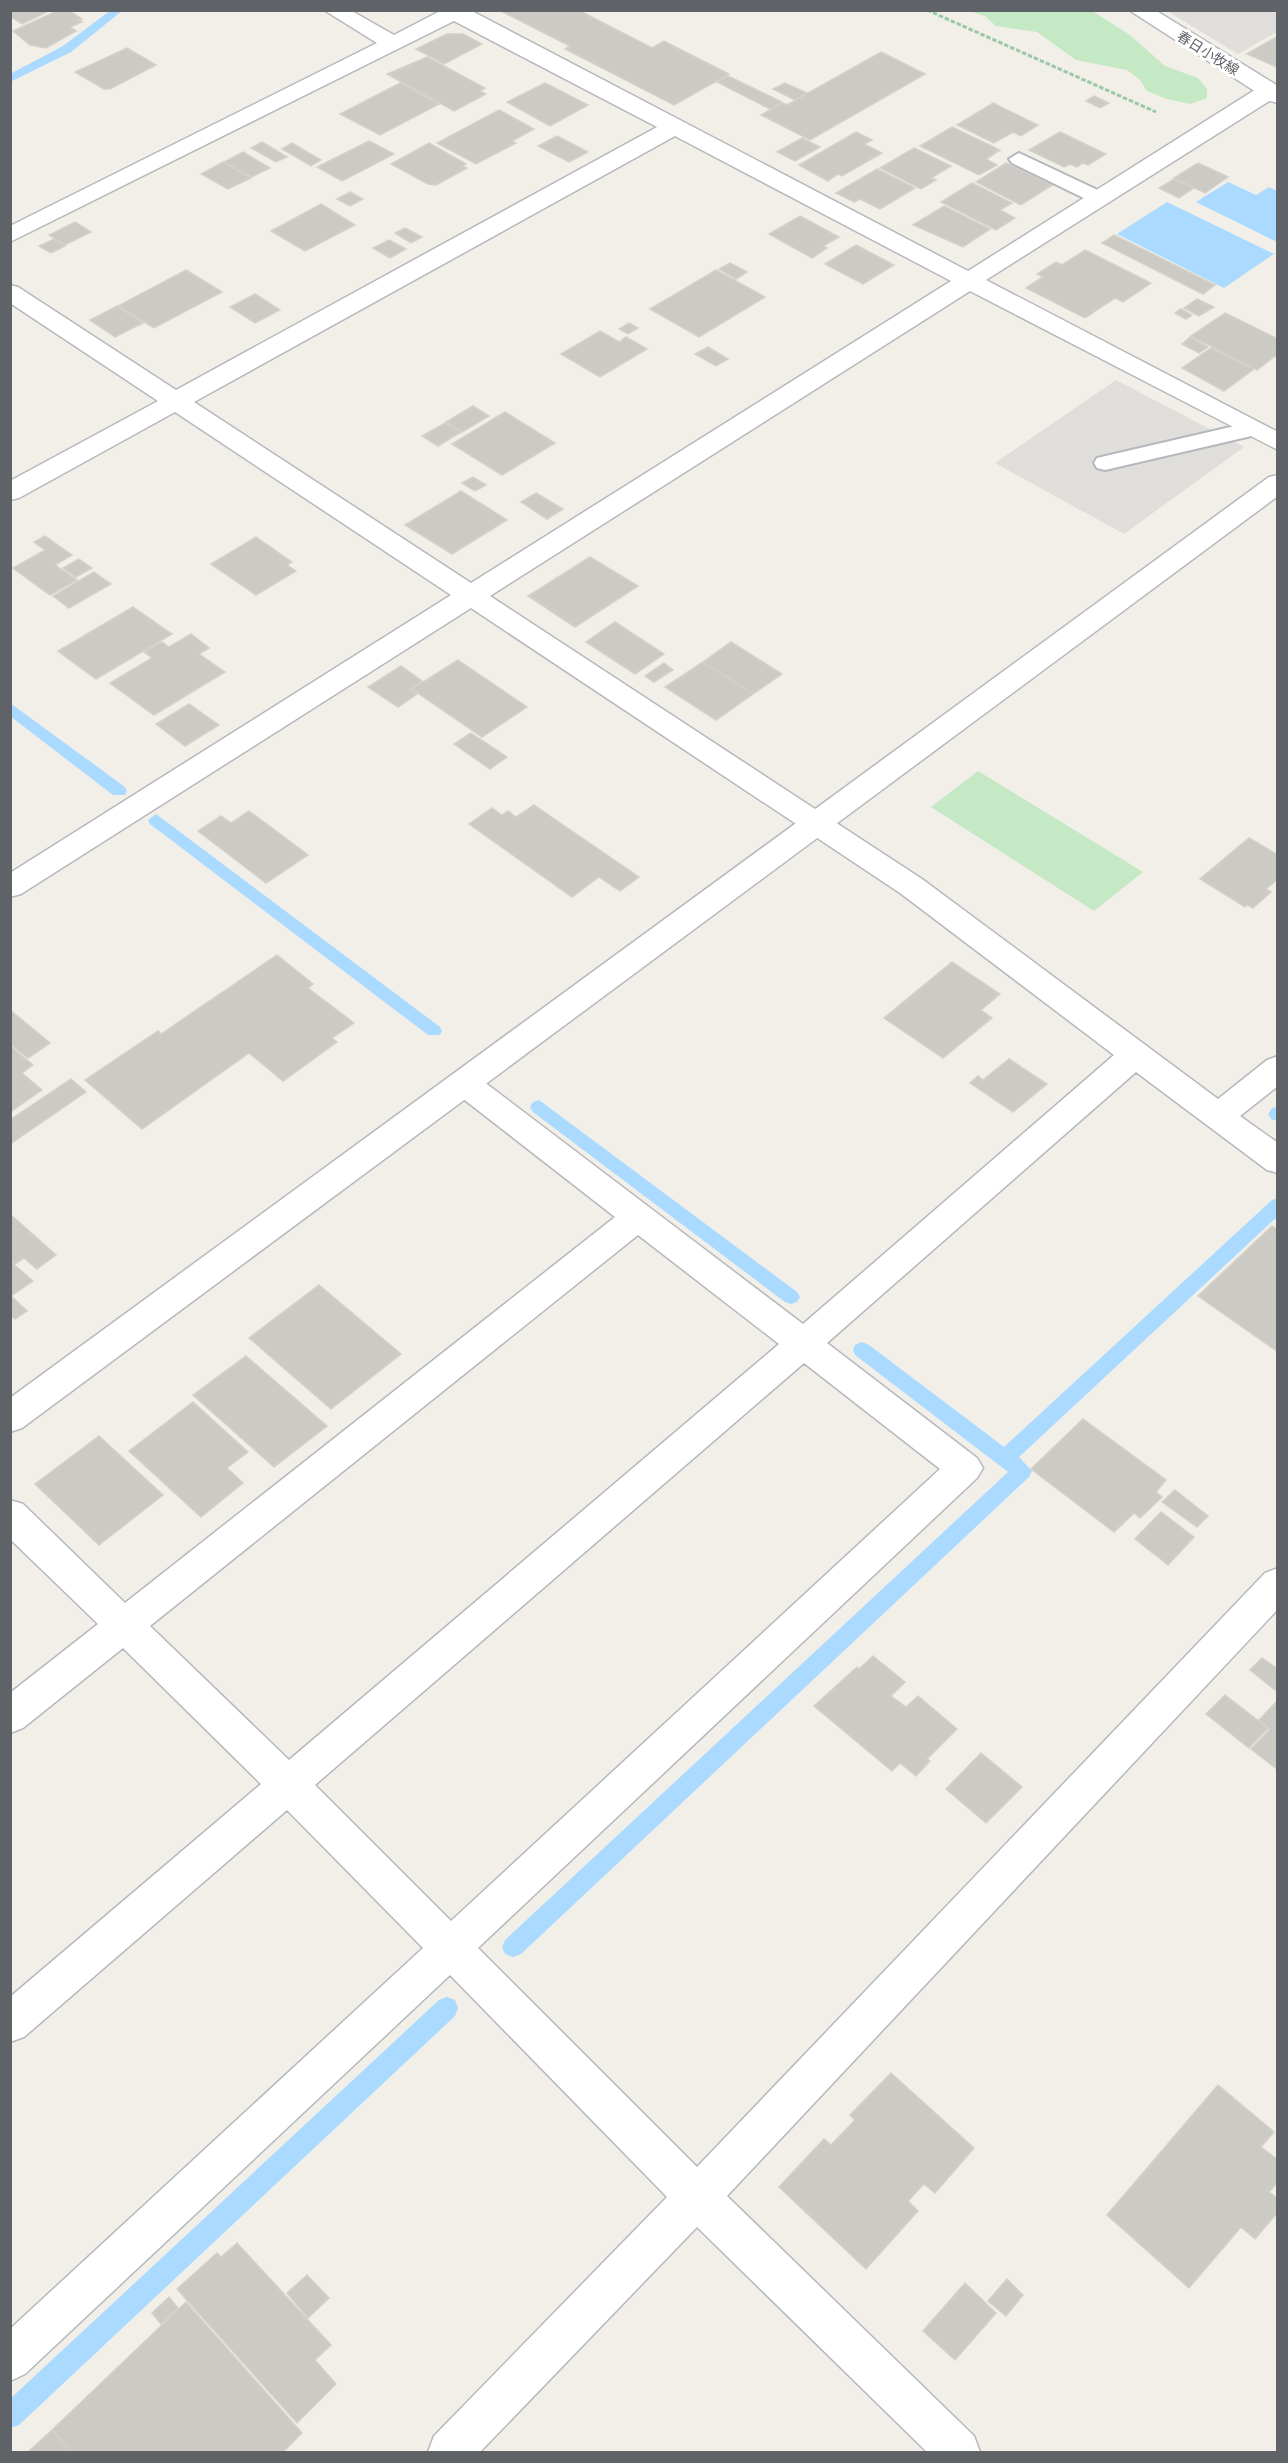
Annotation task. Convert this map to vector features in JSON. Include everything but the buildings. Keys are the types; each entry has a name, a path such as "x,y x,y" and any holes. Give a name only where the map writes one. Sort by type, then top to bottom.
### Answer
{"street":[{"path":"334,10 394,44"},
{"name":"春日小牧線","path":"1139,10 1273,94"},
{"path":"10,235 457,12 1278,442"},
{"path":"10,887 1203,133 1273,94"},
{"path":"10,492 675,128"},
{"path":"10,292 911,886 1278,1161"},
{"path":"10,1418 1278,483"},
{"path":"10,2023 803,1344 1136,1054"},
{"path":"1218,1115 1278,1068"},
{"path":"10,2360 965,1468 464,1083"},
{"path":"10,1716 638,1217"},
{"path":"10,1515 288,1784 697,2197 958,2452"},
{"path":"450,2452 697,2197 1278,1584"}],"lane":[{"path":"1019,159 1100,198"},
{"path":"1105,464 1252,429"}],"path":[{"path":"927,10 1203,133"}],"shaded area":[{"path":"1167,11 1277,11 1277,32 1238,54"},
{"path":"1116,380 1244,447 1124,534 995,463"}],"green space":[{"path":"969,11 1092,11 1130,35 1165,66 1198,78 1207,89 1207,98 1190,104 1167,99 1147,91 1140,80 1127,70 1076,60 1037,32 996,26 985,16"},
{"path":"978,771 1143,872 1094,911 931,807"}],"water":[{"path":"1228,182 1256,195 1269,187 1277,191 1277,242 1196,202"},
{"path":"1167,202 1274,254 1224,288 1117,234"}],"waterway":[{"path":"10,79 67,49 118,10"},
{"path":"10,708 119,791"},
{"path":"156,820 434,1031"},
{"path":"539,1107 791,1297"},
{"path":"1005,1458 1278,1205"},
{"path":"862,1350 1005,1458"},
{"path":"513,1947 1022,1471 1005,1458"},
{"path":"10,2416 447,2008"}]}
